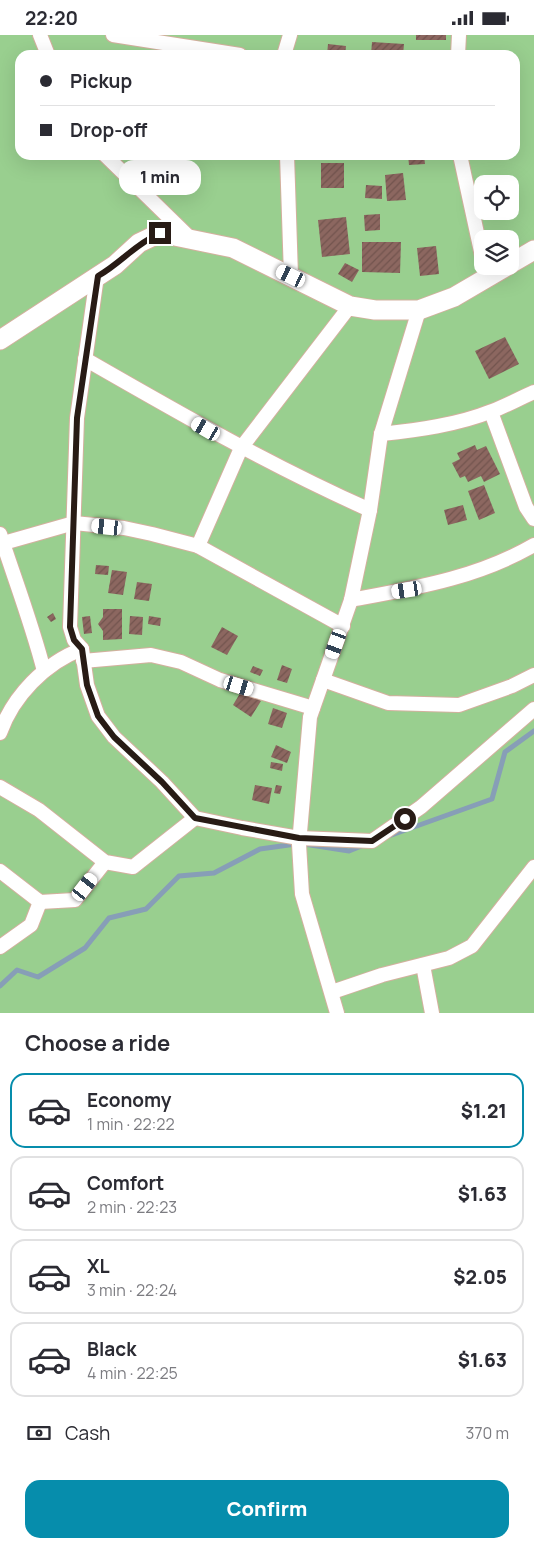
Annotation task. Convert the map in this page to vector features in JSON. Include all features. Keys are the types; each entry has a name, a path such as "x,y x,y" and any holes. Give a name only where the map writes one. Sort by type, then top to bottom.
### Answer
{"street":[{"path":"40,35 46,50"},
{"path":"113,35 208,50"},
{"path":"286,50 290,35"},
{"path":"458,50 460,35"},
{"path":"110,160 189,237"},
{"path":"287,160 291,276"},
{"path":"461,160 476,230"},
{"path":"0,340 115,265 139,243 160,233 189,237 233,248 350,305 374,309 419,310 454,297 482,275"},
{"path":"519,258 534,249"},
{"path":"98,276 85,359 76,435 70,627 82,655 87,685 98,716 114,737 162,782 195,818 299,838 372,841 421,807 534,709"},
{"path":"198,546 241,448 350,305"},
{"path":"337,1013 302,895 299,838 310,717 351,600 370,510 382,434 419,310"},
{"path":"85,359 299,479 370,510"},
{"path":"382,434 420,429 491,411 534,392"},
{"path":"491,411 526,507 534,519"},
{"path":"44,671 24,600 16,587 1,540 74,523 124,528 198,546 343,626"},
{"path":"351,600 450,580 487,568 534,545"},
{"path":"2,723 24,691 44,671 63,656 82,655 150,655 181,662 220,680 313,708"},
{"path":"323,680 388,703 460,705 512,687 534,675"},
{"path":"0,787 39,810 105,862 133,867 195,818"},
{"path":"0,871 40,902 76,900 105,862"},
{"path":"332,992 382,975 449,958 472,946 534,867"},
{"path":"0,947 31,925 40,902"},
{"path":"423,965 432,1013"}],"green space":[{"path":"0,35 534,35 534,1013 0,1013"}],"building":[{"path":"416,35 446,35 446,40 416,40"},
{"path":"372,42 404,44 403,50 371,50"},
{"path":"328,44 346,46 346,50 327,50"},
{"path":"408,160 425,160 425,164 409,165"},
{"path":"321,163 344,163 344,188 321,188"},
{"path":"403,173 406,200 387,201 385,175"},
{"path":"366,185 382,186 382,199 365,198"},
{"path":"380,214 380,230 365,231 364,215"},
{"path":"346,217 350,254 322,257 318,220"},
{"path":"362,242 401,242 400,273 362,272"},
{"path":"436,246 439,274 420,276 417,248"},
{"path":"345,263 359,270 352,282 338,274"},
{"path":"505,337 519,364 489,379 475,351"},
{"path":"475,445 477,450 486,446 500,474 484,482 481,476 468,482 465,476 460,478 452,463 460,459 457,453"},
{"path":"484,485 495,513 479,520 468,491"},
{"path":"463,505 467,520 448,525 444,510"},
{"path":"96,565 109,566 108,575 95,574"},
{"path":"112,570 127,572 123,595 108,593"},
{"path":"137,582 152,584 149,601 134,599"},
{"path":"103,609 122,609 122,639 103,640 103,631 98,624 103,617"},
{"path":"53,613 56,619 51,622 47,617"},
{"path":"90,616 92,633 84,634 82,617"},
{"path":"130,616 143,617 142,635 129,634"},
{"path":"149,616 161,618 160,626 148,624"},
{"path":"222,627 238,636 227,655 211,647"},
{"path":"282,665 292,669 287,683 277,680"},
{"path":"253,666 263,670 260,676 250,672"},
{"path":"242,690 261,701 251,717 233,705"},
{"path":"273,708 287,713 282,728 268,724"},
{"path":"276,745 291,752 287,763 271,757"},
{"path":"271,762 283,764 282,771 270,768"},
{"path":"255,785 272,788 269,804 252,800"},
{"path":"276,785 282,786 280,794 274,793"}],"waterway":[{"path":"386,837 492,799 505,752 534,731"},
{"path":"0,986 17,970 38,977 85,948 109,918 146,909 179,876 214,873 260,849 296,844"},
{"path":"304,844 349,851 364,845"}],"route":[{"path":"160,233 139,243 115,265 98,276 77,418 70,627 74,640 82,649 87,685 98,716 114,737 162,782 195,818 299,838 372,841 405,819"}]}
